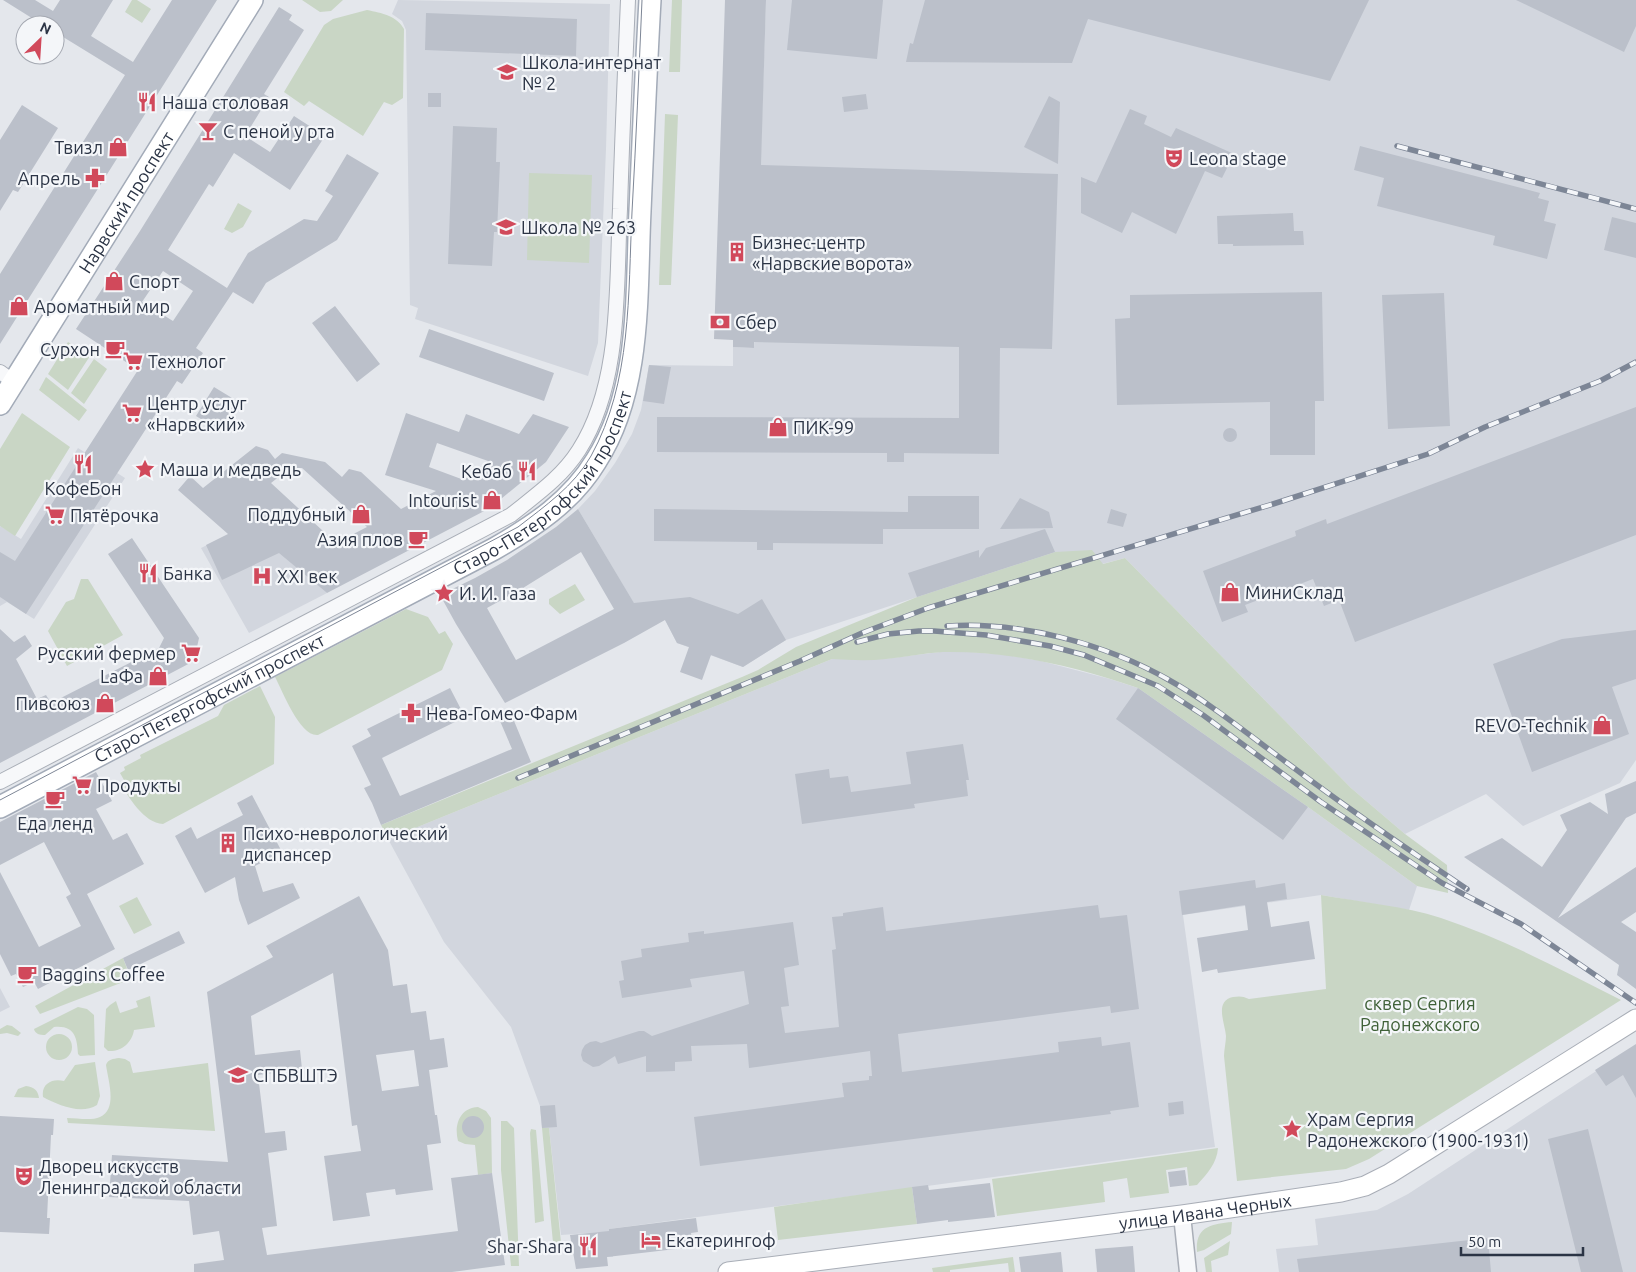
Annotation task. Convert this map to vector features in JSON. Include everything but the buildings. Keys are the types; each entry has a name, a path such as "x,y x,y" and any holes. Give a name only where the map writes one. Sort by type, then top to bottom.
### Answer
{"main road":[{"name":"Нарвский проспект","path":"0,404 7,377 252,0"},
{"name":"Старо-Петергофский проспект","path":"0,807 494,549 547,515 566,499 582,481 608,440 620,408 631,366 650,0"},
{"name":"улица Ивана Черных","path":"728,1272 1182,1215 1341,1192 1365,1186 1389,1174 1636,1019"}],"street":[{"name":"Старо-Петергофский проспект","path":"0,782 511,515 550,484 565,469 579,450 590,430 601,403 611,362 616,292 628,0"},
{"path":"1182,1215 1188,1272"}],"shaded area":[{"name":"Школа № 263","path":"398,0 610,4 598,343 588,376 415,319 418,308 410,305 406,30 402,21 392,14"},
{"path":"766,0 1636,0 1636,760 1620,783 1523,826 1486,794 1405,834 1351,788 1125,558 1102,564 1055,552 786,640 743,667 677,643 663,616 645,622 578,509 595,491 615,463 632,434 641,410 649,365 733,366 733,347 754,348"},
{"path":"78,448 125,478 34,619 7,602 0,606 0,526 21,539"},
{"name":"XXI век","path":"248,525 327,593 249,633 201,548"},
{"path":"940,652 1007,655 1041,661 1138,688 1417,886 1409,910 1321,895 1183,915 1215,1147 609,1229 613,1257 607,1257 603,1232 561,1235 549,1128 542,1128 540,1106 511,1027 444,942 388,839 832,659 883,659"},
{"path":"0,988 10,1007 0,1012"},
{"path":"1636,1045 1636,1272 1279,1272 1276,1249 1318,1245 1315,1219 1377,1210 1408,1194"}],"green space":[{"path":"132,0 137,0 151,9 142,23 125,12"},
{"path":"302,0 343,0 331,11 320,12"},
{"path":"672,0 682,0 680,72 669,72"},
{"path":"367,10 393,18 404,29 403,98 392,105 384,102 363,136 309,101 304,106 284,92 324,25 333,19"},
{"path":"665,114 678,115 671,285 659,285"},
{"path":"529,173 592,175 589,263 527,260"},
{"path":"238,203 252,211 243,227 232,233 224,229"},
{"path":"68,342 90,356 68,390 48,374"},
{"path":"94,359 107,369 84,404 71,393"},
{"path":"46,377 87,410 79,421 39,390"},
{"path":"22,413 70,447 15,536 0,526 0,449"},
{"path":"1092,550 1103,564 1125,558 1351,788 1405,834 1447,865 1448,893 1417,886 1138,688 1042,661 968,652 943,652 872,660 832,659 388,839 381,825 742,677 758,670 796,647 917,597 1055,552"},
{"path":"81,579 88,579 123,635 67,666 48,631 66,602 74,599"},
{"path":"575,584 585,600 560,614 549,604 549,599"},
{"path":"406,609 428,617 439,634 445,631 453,644 442,670 318,735 311,734 293,712 275,677"},
{"path":"260,686 275,717 274,764 163,824 156,823 143,814 132,802 120,782 124,780 120,773 125,770 124,767 141,758 140,755 218,716 224,705"},
{"name":"сквер Сергия Радонежского","path":"1321,895 1397,907 1464,926 1555,966 1621,1000 1369,1159 1346,1169 1237,1181 1224,1056 1226,1036 1222,1008 1227,999 1233,997 1241,996 1249,999 1326,989"},
{"path":"137,897 152,925 134,934 119,906"},
{"path":"123,958 131,979 40,1014 35,1006"},
{"path":"150,996 155,1027 134,1030 131,1039 125,1046 117,1050 108,1051 104,1047 106,1009 116,1001 120,1013 138,1007 136,1001"},
{"path":"78,1007 87,1009 94,1015 95,1055 80,1056 74,1034 66,1028 54,1027 45,1035 35,1032 34,1029"},
{"path":"7,1025 12,1026 21,1033 18,1036 7,1033 0,1034 0,1029"},
{"path":"59,1034 69,1037 72,1047 69,1057 59,1060 49,1057 46,1047 49,1037"},
{"path":"119,1058 130,1062 133,1073 208,1063 215,1131 68,1123 67,1118 92,1119 106,1113 109,1108 110,1086 106,1065 109,1060"},
{"path":"95,1062 100,1096 97,1105 84,1109 70,1108 43,1097 46,1085 56,1080 64,1081 75,1065"},
{"path":"26,1086 35,1089 39,1098 14,1097 18,1089"},
{"path":"478,1107 486,1111 491,1118 492,1173 478,1175 475,1145 458,1141 457,1130 462,1114"},
{"path":"501,1121 507,1121 514,1128 519,1266 511,1266 501,1170"},
{"path":"542,1128 549,1128 562,1252 554,1253"},
{"path":"531,1129 536,1130 544,1221 535,1223 530,1133"},
{"path":"1218,1148 1214,1163 1197,1185 1189,1186 1187,1167 1166,1170 1169,1193 1130,1198 1127,1178 1103,1182 1105,1202 997,1216 992,1179"},
{"path":"912,1187 917,1224 778,1240 774,1207"},
{"path":"1232,1222 1231,1234 1204,1250 1197,1252 1199,1237 1206,1228"},
{"path":"1230,1241 1228,1255 1211,1261 1212,1272 1206,1272 1204,1258"},
{"path":"1013,1257 1015,1272 1009,1272 1008,1263 950,1270 950,1272 933,1272 932,1268"}],"tram line":[{"path":"0,800 518,527 558,495 576,477 591,456 604,428 621,368 630,274 642,0"}],"railway":[{"path":"1397,146 1636,209"},
{"path":"518,778 800,661 862,633 928,608 1273,504 1428,454 1485,427 1600,381 1636,362"},
{"path":"947,626 975,625 1033,631 1091,646 1144,667 1200,699 1355,813 1467,889"},
{"path":"857,642 888,634 919,631 986,635 1050,646 1084,655 1158,686 1203,715 1321,802 1442,883 1521,924 1636,1003"}],"place":[{"name":"Школа-интернат № 2","path":"507,72"},
{"name":"Наша столовая","path":"147,102"},
{"name":"С пеной у рта","path":"208,131"},
{"name":"Твизл","path":"118,147"},
{"name":"Leona stage","path":"1174,158"},
{"name":"Апрель","path":"95,178"},
{"name":"Школа № 263","path":"506,227"},
{"name":"Бизнес-центр «Нарвские ворота»","path":"737,252"},
{"name":"Спорт","path":"114,281"},
{"name":"Ароматный мир","path":"19,306"},
{"name":"Сбер","path":"720,322"},
{"name":"Сурхон","path":"115,349"},
{"name":"Технолог","path":"133,361"},
{"name":"Центр услуг «Нарвский»","path":"132,413"},
{"name":"ПИК-99","path":"778,427"},
{"name":"КофеБон","path":"83,464"},
{"name":"Маша и медведь","path":"145,469"},
{"name":"Кебаб","path":"527,471"},
{"name":"Intourist","path":"492,500"},
{"name":"Поддубный","path":"361,514"},
{"name":"Пятёрочка","path":"55,515"},
{"name":"Азия плов","path":"418,539"},
{"name":"Банка","path":"148,573"},
{"name":"XXI век","path":"262,576"},
{"name":"МиниСклад","path":"1230,592"},
{"name":"И. И. Газа","path":"444,593"},
{"name":"Русский фермер","path":"191,653"},
{"name":"LаФа","path":"158,676"},
{"name":"Пивсоюз","path":"105,703"},
{"name":"Нева-Гомео-Фарм","path":"411,713"},
{"name":"REVO-Technik","path":"1602,725"},
{"name":"Продукты","path":"82,785"},
{"name":"Еда ленд","path":"55,799"},
{"name":"Психо-неврологический диспансер","path":"228,843"},
{"name":"Baggins Coffee","path":"27,974"},
{"name":"СПБВШТЭ","path":"238,1075"},
{"name":"Храм Сергия Радонежского (1900-1931)","path":"1292,1129"},
{"name":"Дворец искусств Ленинградской области","path":"24,1176"},
{"name":"Екатерингоф","path":"651,1240"},
{"name":"Shar-Shara","path":"588,1246"}]}
